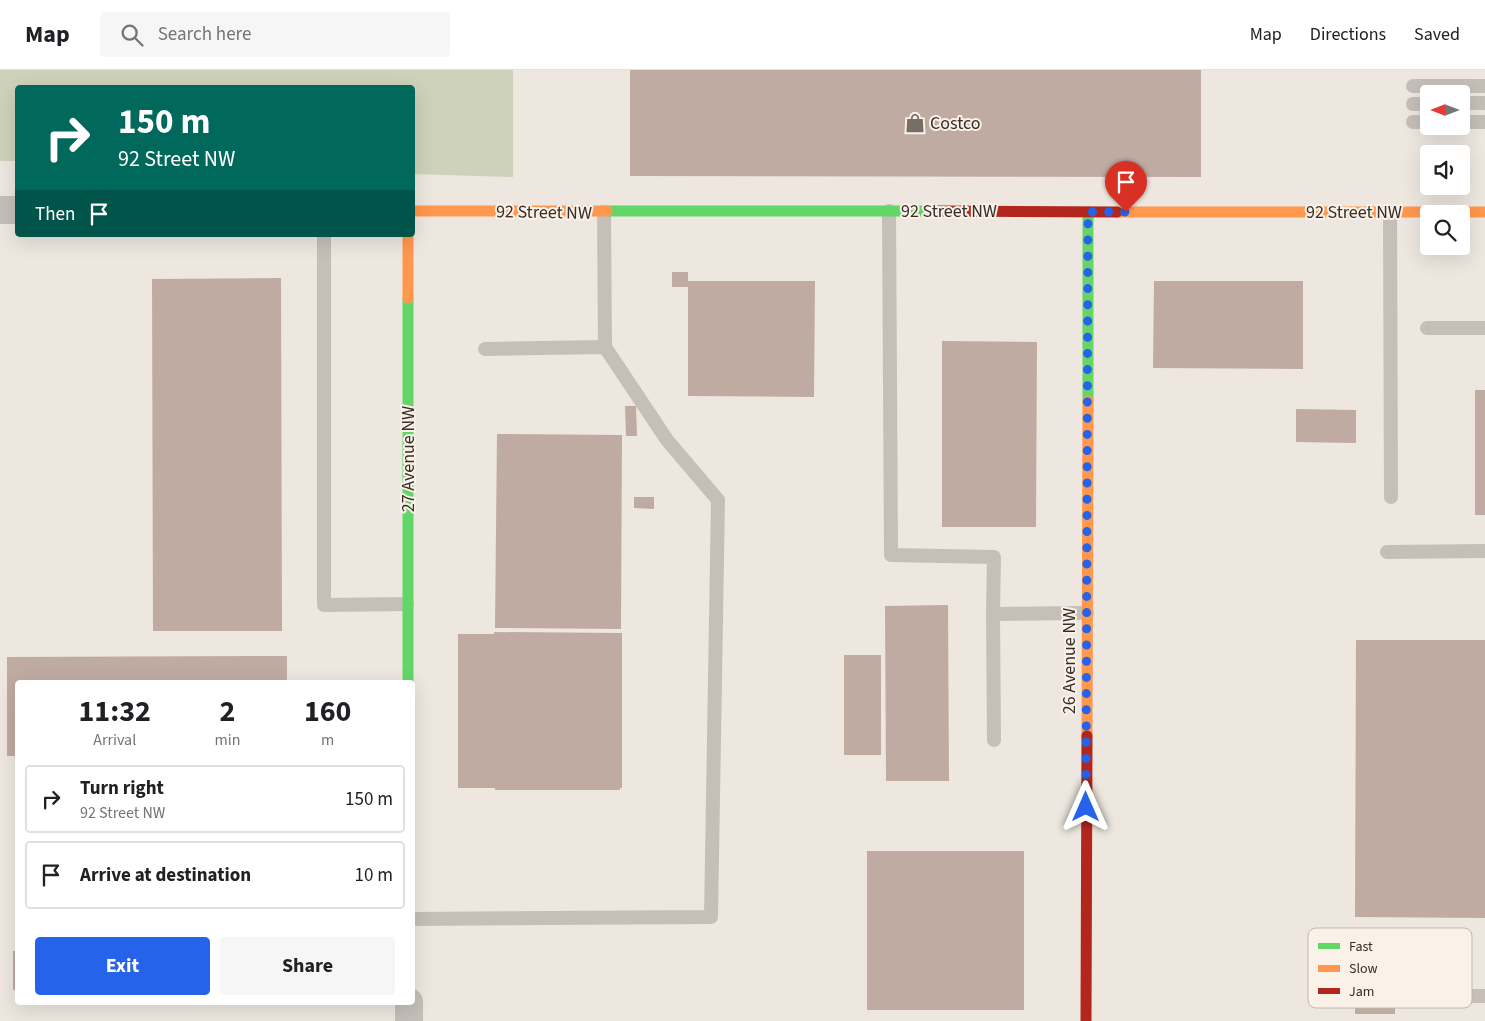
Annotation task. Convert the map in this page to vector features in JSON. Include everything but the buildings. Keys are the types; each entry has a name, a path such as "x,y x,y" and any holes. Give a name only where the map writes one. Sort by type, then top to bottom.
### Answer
{"street":[{"path":"0,210 15,210"},
{"name":"92 Street NW","path":"415,211 1485,212"},
{"name":"26 Avenue NW","path":"1086,1021 1088,212"},
{"name":"27 Avenue NW","path":"408,237 408,680"},
{"path":"409,1005 409,1021"}],"lane":[{"path":"1413,86 1485,86"},
{"path":"1470,103 1485,103"},
{"path":"1413,104 1420,104"},
{"path":"1413,122 1420,122"},
{"path":"1470,122 1485,122"},
{"path":"889,211 890,555 994,557 994,740"},
{"path":"415,918 711,917 718,500 667,440 605,347 604,212"},
{"path":"1390,212 1391,497"},
{"path":"324,237 324,605 407,604"},
{"path":"1427,328 1485,328"},
{"path":"486,348 605,347"},
{"path":"1387,552 1485,551"},
{"path":"994,614 1086,613"},
{"path":"1472,996 1485,996"}],"green space":[{"path":"0,70 513,70 513,177 415,174 415,85 15,85 15,161 0,161"}],"traffic: fast":[{"path":"607,211 939,211"},
{"path":"1088,212 1088,401"},
{"path":"408,298 408,680"}],"traffic: slow":[{"path":"415,211 607,211"},
{"path":"1117,212 1485,212"},
{"path":"408,237 408,298"},
{"path":"1087,736 1088,401"}],"traffic: jam":[{"path":"939,211 1117,212"},
{"path":"1086,1021 1087,736"}],"place":[{"name":"Costco","path":"915,123"}],"route":[{"path":"1086,807 1088,212 1126,212"}]}
